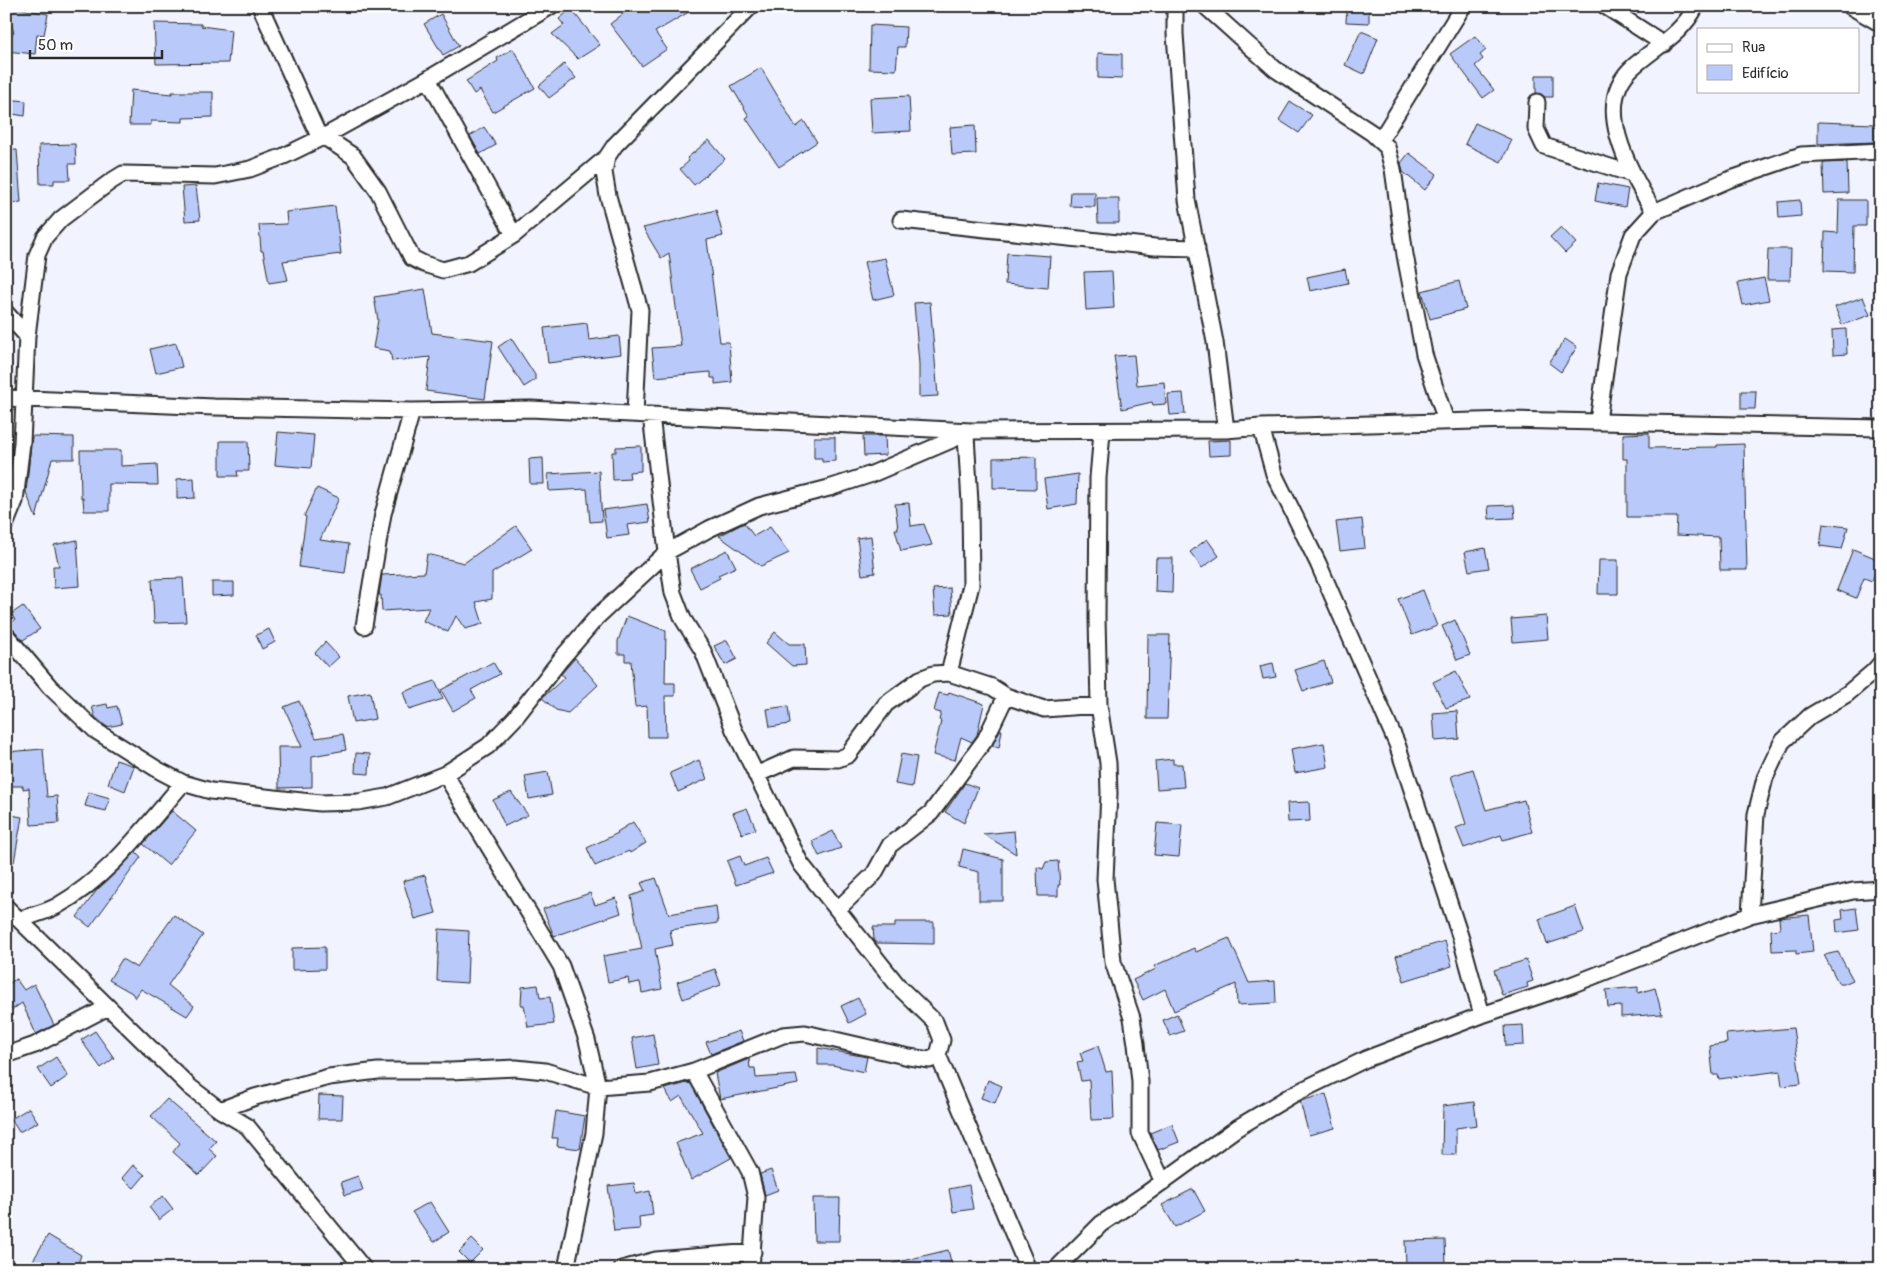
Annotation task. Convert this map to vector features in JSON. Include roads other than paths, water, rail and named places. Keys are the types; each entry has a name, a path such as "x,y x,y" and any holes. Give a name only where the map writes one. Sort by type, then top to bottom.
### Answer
{"street":[{"path":"260,6 311,122 323,138 352,156 378,191 412,258 443,270 469,263 514,236 607,157 615,145 751,6"},
{"path":"6,523 15,502 24,399 27,336 36,256 45,237 62,219 123,174 215,176 236,173 284,156 323,138 428,79 551,6"},
{"path":"1175,6 1175,34 1187,200 1214,342 1226,430"},
{"path":"1206,6 1276,69 1381,139 1391,157 1405,255 1424,354 1446,421"},
{"path":"1381,139 1463,6"},
{"path":"1605,6 1664,44"},
{"path":"1654,212 1632,174 1616,131 1615,97 1619,86 1632,68 1664,44 1688,22 1696,6"},
{"path":"1850,6 1881,24"},
{"path":"428,79 514,236"},
{"path":"1537,102 1536,129 1544,146 1632,174"},
{"path":"1598,420 1619,273 1633,235 1654,212 1728,180 1801,155 1881,150"},
{"path":"607,157 604,172 608,196 640,310 636,414"},
{"path":"901,220 1155,247 1197,248"},
{"path":"6,313 27,336"},
{"path":"6,398 214,407 412,411 530,408 969,433 1226,430 1261,427 1446,421 1598,420 1741,426 1881,428"},
{"path":"364,626 383,514 412,411"},
{"path":"651,415 673,593 683,620 703,651 734,730 801,864 899,987 935,1022 942,1040 938,1056 1028,1269"},
{"path":"1261,427 1274,474 1318,563 1397,744 1461,939 1482,1015"},
{"path":"1102,432 1098,478 1099,705 1108,764 1110,792 1105,879 1113,962 1132,1018 1136,1044 1140,1082 1140,1133 1163,1182"},
{"path":"6,635 50,687 96,732 160,771 183,782 211,791 320,803 358,802 387,797 445,774 488,746 515,718 560,658 597,617 667,552 709,529 759,506 829,488 872,474 969,433"},
{"path":"949,673 971,585 969,433"},
{"path":"6,646 10,652 6,653"},
{"path":"1750,915 1756,814 1765,778 1782,742 1810,716 1847,694 1881,663"},
{"path":"756,775 794,758 838,759 848,755 886,704 920,679 933,674 949,673 992,687 1006,696 1044,709 1099,705"},
{"path":"838,909 874,874 890,845 930,813 985,740 1006,696"},
{"path":"445,774 561,966 587,1040 598,1086 594,1133 566,1269"},
{"path":"21,919 55,908 78,894 107,870 183,782"},
{"path":"1056,1269 1101,1224 1237,1128 1292,1096 1366,1059 1482,1015 1571,985 1750,915 1852,891 1881,889"},
{"path":"6,907 21,919 108,1008 190,1087 220,1110 246,1126 364,1269"},
{"path":"6,1055 34,1044 108,1008"},
{"path":"220,1110 329,1076 378,1071 451,1071 516,1068 545,1071 598,1086 650,1083 694,1071 783,1035 805,1033 909,1057 930,1060 938,1056"},
{"path":"694,1071 750,1172 756,1197 751,1269"},
{"path":"622,1269 656,1260 753,1252"}]}
